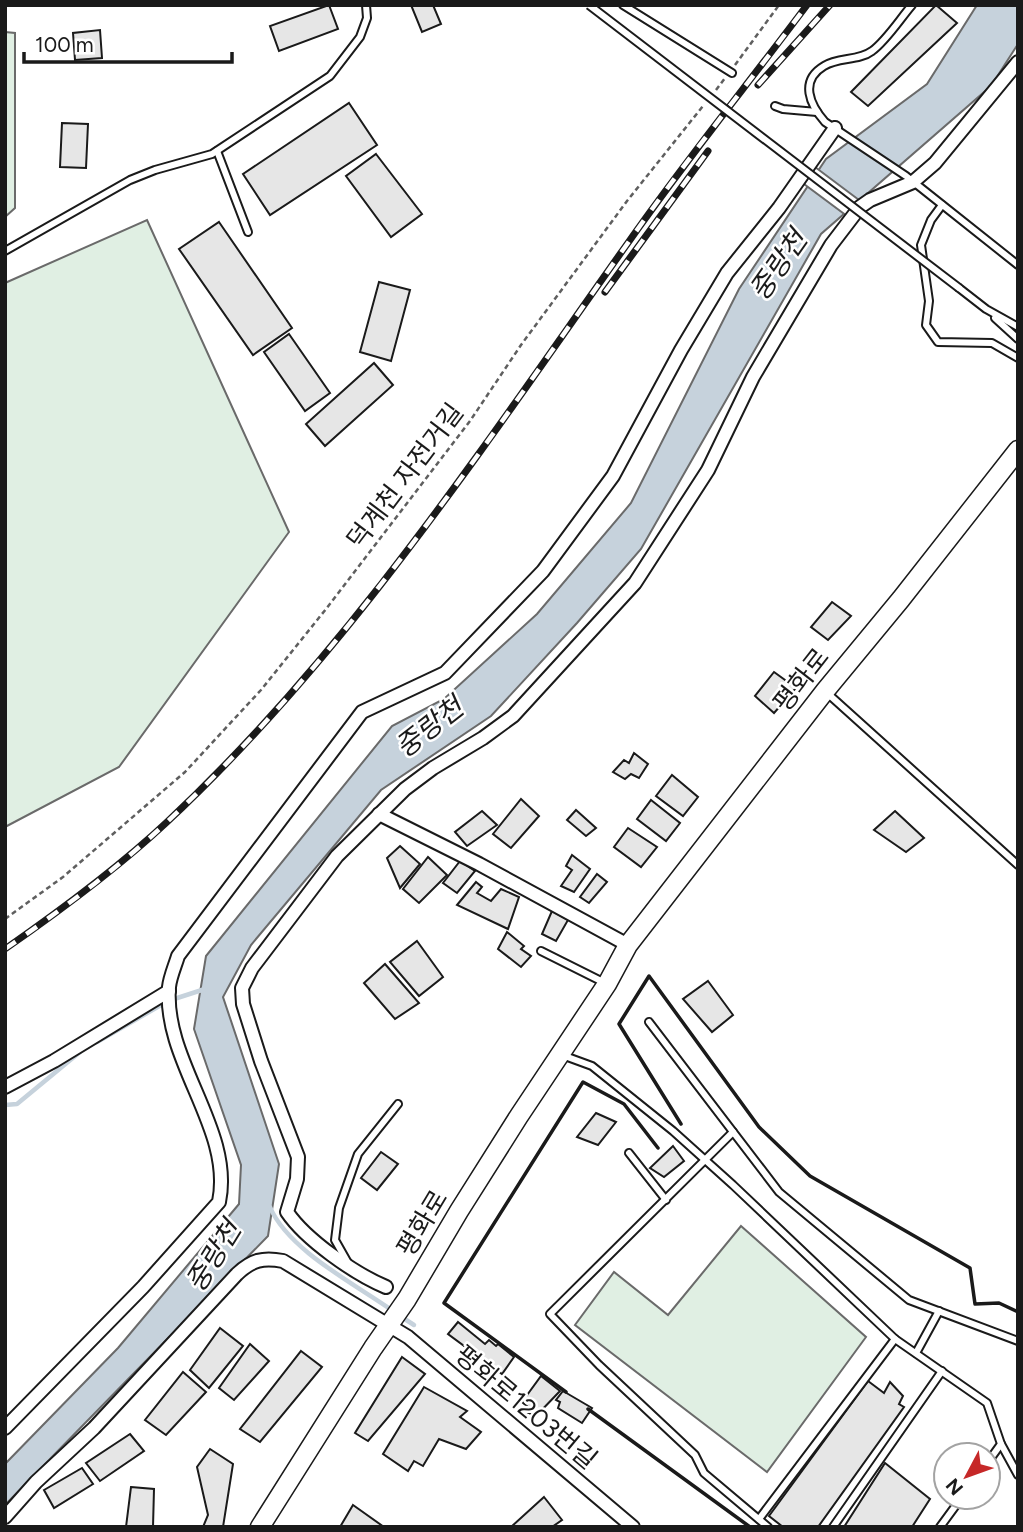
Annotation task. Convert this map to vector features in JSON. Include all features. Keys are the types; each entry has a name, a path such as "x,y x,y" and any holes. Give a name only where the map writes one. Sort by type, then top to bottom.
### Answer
{"main road":[{"name":"평화로","path":"260,1527 459,1211 607,984 628,945 825,691 1017,453"}],"street":[{"path":"386,1287 364,1278 297,1227 287,1212 297,1179 298,1157 261,1061 243,1004 242,988 252,968 337,856 405,789 513,716 635,583 708,470 753,377 831,245 860,207 935,163 1018,62"},
{"path":"5,1429 134,1296 219,1202 222,1187 216,1145 177,1048 170,1011 169,994 178,956 362,712 445,673 543,571 613,477 681,350 727,273 838,130"},
{"path":"379,814 479,864 628,945"},
{"path":"5,1087 169,994"},
{"name":"평화로1203번길","path":"5,1517 249,1263 266,1258 283,1261 394,1317 408,1337 633,1527"}],"lane":[{"path":"5,251 130,180 217,151 330,76 360,37 367,18 366,5"},
{"path":"589,5 986,309 1018,339"},
{"path":"623,5 731,72"},
{"path":"912,5 871,52 824,66 810,82 808,95 825,122 910,179 1018,265"},
{"path":"775,106 817,112"},
{"path":"217,151 248,232"},
{"path":"942,205 931,220 920,245 929,301 926,325 938,342 992,343 1018,358"},
{"path":"986,309 1018,327"},
{"path":"825,691 1018,865"},
{"path":"541,951 607,984"},
{"path":"649,1022 779,1192 909,1300 1018,1341"},
{"path":"560,1054 592,1066 706,1160 895,1339 987,1403 1000,1441"},
{"path":"351,1268 335,1240 339,1208 358,1154 398,1104"},
{"path":"733,1132 550,1314 599,1365 695,1455 704,1473 768,1527"},
{"path":"629,1153 666,1200"},
{"path":"916,1353 939,1311"},
{"path":"759,1519 895,1339"},
{"path":"833,1527 942,1371"},
{"path":"1002,1446 1018,1475"},
{"path":"940,1527 952,1511"}],"path":[{"path":"710,96 731,72 779,5"},
{"name":"덕계천 자전거길","path":"5,919 63,877 186,772 261,690 454,442 521,345 627,201 702,107"}],"green space":[{"path":"5,32 15,33 15,208 5,217"},
{"path":"147,220 289,532 119,767 5,827 5,283"},
{"path":"741,1226 866,1337 767,1472 575,1325 614,1272 668,1315"}],"water":[{"name":"중랑천","path":"977,5 1018,5 1018,44 991,86 821,234 641,549 491,716 381,790 251,945 223,997 279,1164 268,1236 5,1505 5,1464 118,1348 239,1204 241,1165 194,1029 206,956 392,726 444,699 537,614 631,503 739,289 826,159 927,84"}],"pier":[{"path":"815,167 863,203 847,216 804,184"}],"building":[{"path":"329,5 338,29 279,51 270,26"},
{"path":"411,5 433,5 441,24 422,32"},
{"path":"936,5 957,23 868,106 851,92"},
{"path":"100,30 102,58 75,60 73,33"},
{"path":"349,103 377,145 270,215 243,174"},
{"path":"62,123 88,124 86,168 60,167"},
{"path":"376,154 422,214 391,237 346,176"},
{"path":"219,222 292,328 253,355 179,249"},
{"path":"379,282 410,290 391,361 360,352"},
{"path":"289,334 330,393 305,411 264,352"},
{"path":"374,363 393,385 325,446 306,424"},
{"path":"832,602 851,616 828,640 811,627"},
{"path":"774,672 796,688 774,713 755,696"},
{"path":"634,753 648,764 639,778 631,774 625,779 613,772 624,760 629,763"},
{"path":"672,775 698,797 683,816 656,796"},
{"path":"521,799 539,816 511,848 493,834"},
{"path":"651,800 680,823 666,841 637,819"},
{"path":"576,810 596,828 586,836 567,820"},
{"path":"482,811 497,825 467,846 455,832"},
{"path":"895,811 924,838 906,852 874,830"},
{"path":"628,828 657,847 641,867 614,847"},
{"path":"400,846 420,864 400,888 387,858"},
{"path":"572,855 590,869 574,892 561,886 572,870 566,866"},
{"path":"428,857 447,875 419,903 403,889"},
{"path":"460,861 475,871 457,893 443,883"},
{"path":"597,874 607,882 589,903 580,897"},
{"path":"476,882 482,887 477,893 491,901 501,889 519,897 508,929 457,905"},
{"path":"552,911 568,920 556,941 542,934"},
{"path":"507,932 524,946 521,949 531,956 521,967 498,949"},
{"path":"417,941 443,977 419,996 390,962"},
{"path":"385,964 419,1003 395,1019 364,983"},
{"path":"708,981 733,1015 712,1032 683,999"},
{"path":"596,1113 616,1122 598,1145 577,1137"},
{"path":"673,1146 684,1161 664,1177 650,1168"},
{"path":"381,1152 398,1164 377,1190 361,1178"},
{"path":"458,1322 485,1344 489,1340 496,1346 498,1344 514,1357 502,1374 448,1334"},
{"path":"220,1328 243,1346 209,1388 190,1370"},
{"path":"250,1344 269,1361 234,1400 219,1388"},
{"path":"301,1351 322,1367 260,1442 240,1429"},
{"path":"402,1357 425,1374 368,1441 355,1433"},
{"path":"183,1372 206,1392 166,1435 145,1420"},
{"path":"541,1376 560,1391 536,1416 524,1411 528,1407 522,1402"},
{"path":"868,1381 884,1393 890,1382 903,1396 899,1404 904,1407 818,1527 783,1527 769,1516"},
{"path":"424,1387 467,1411 460,1417 481,1432 466,1449 439,1439 423,1466 414,1461 408,1471 383,1454"},
{"path":"563,1391 592,1408 582,1423 558,1408 560,1402 556,1400"},
{"path":"130,1434 144,1451 100,1481 86,1463"},
{"path":"210,1449 233,1464 223,1527 203,1527 208,1515 197,1467"},
{"path":"885,1463 930,1499 912,1527 844,1527"},
{"path":"82,1468 93,1484 54,1508 44,1490"},
{"path":"131,1487 154,1489 153,1527 126,1527"},
{"path":"544,1497 562,1520 552,1527 511,1527"},
{"path":"353,1505 384,1527 340,1527"}],"waterway":[{"path":"97,1042 168,1001 205,989"},
{"path":"5,1105 17,1104 80,1052"},
{"path":"270,1207 291,1238 307,1252 393,1311"},
{"path":"400,1316 414,1325"}],"railway":[{"path":"5,949 88,888 167,822 296,688 413,543 651,210 807,5"},
{"path":"758,85 830,5"},
{"path":"605,292 708,151"}],"wall":[{"path":"681,1124 619,1024 649,976 759,1127 810,1176 970,1268 975,1304 999,1303 1018,1312"},
{"path":"566,1392 444,1303 583,1082 624,1104 658,1148"},
{"path":"588,1409 750,1527"}]}
